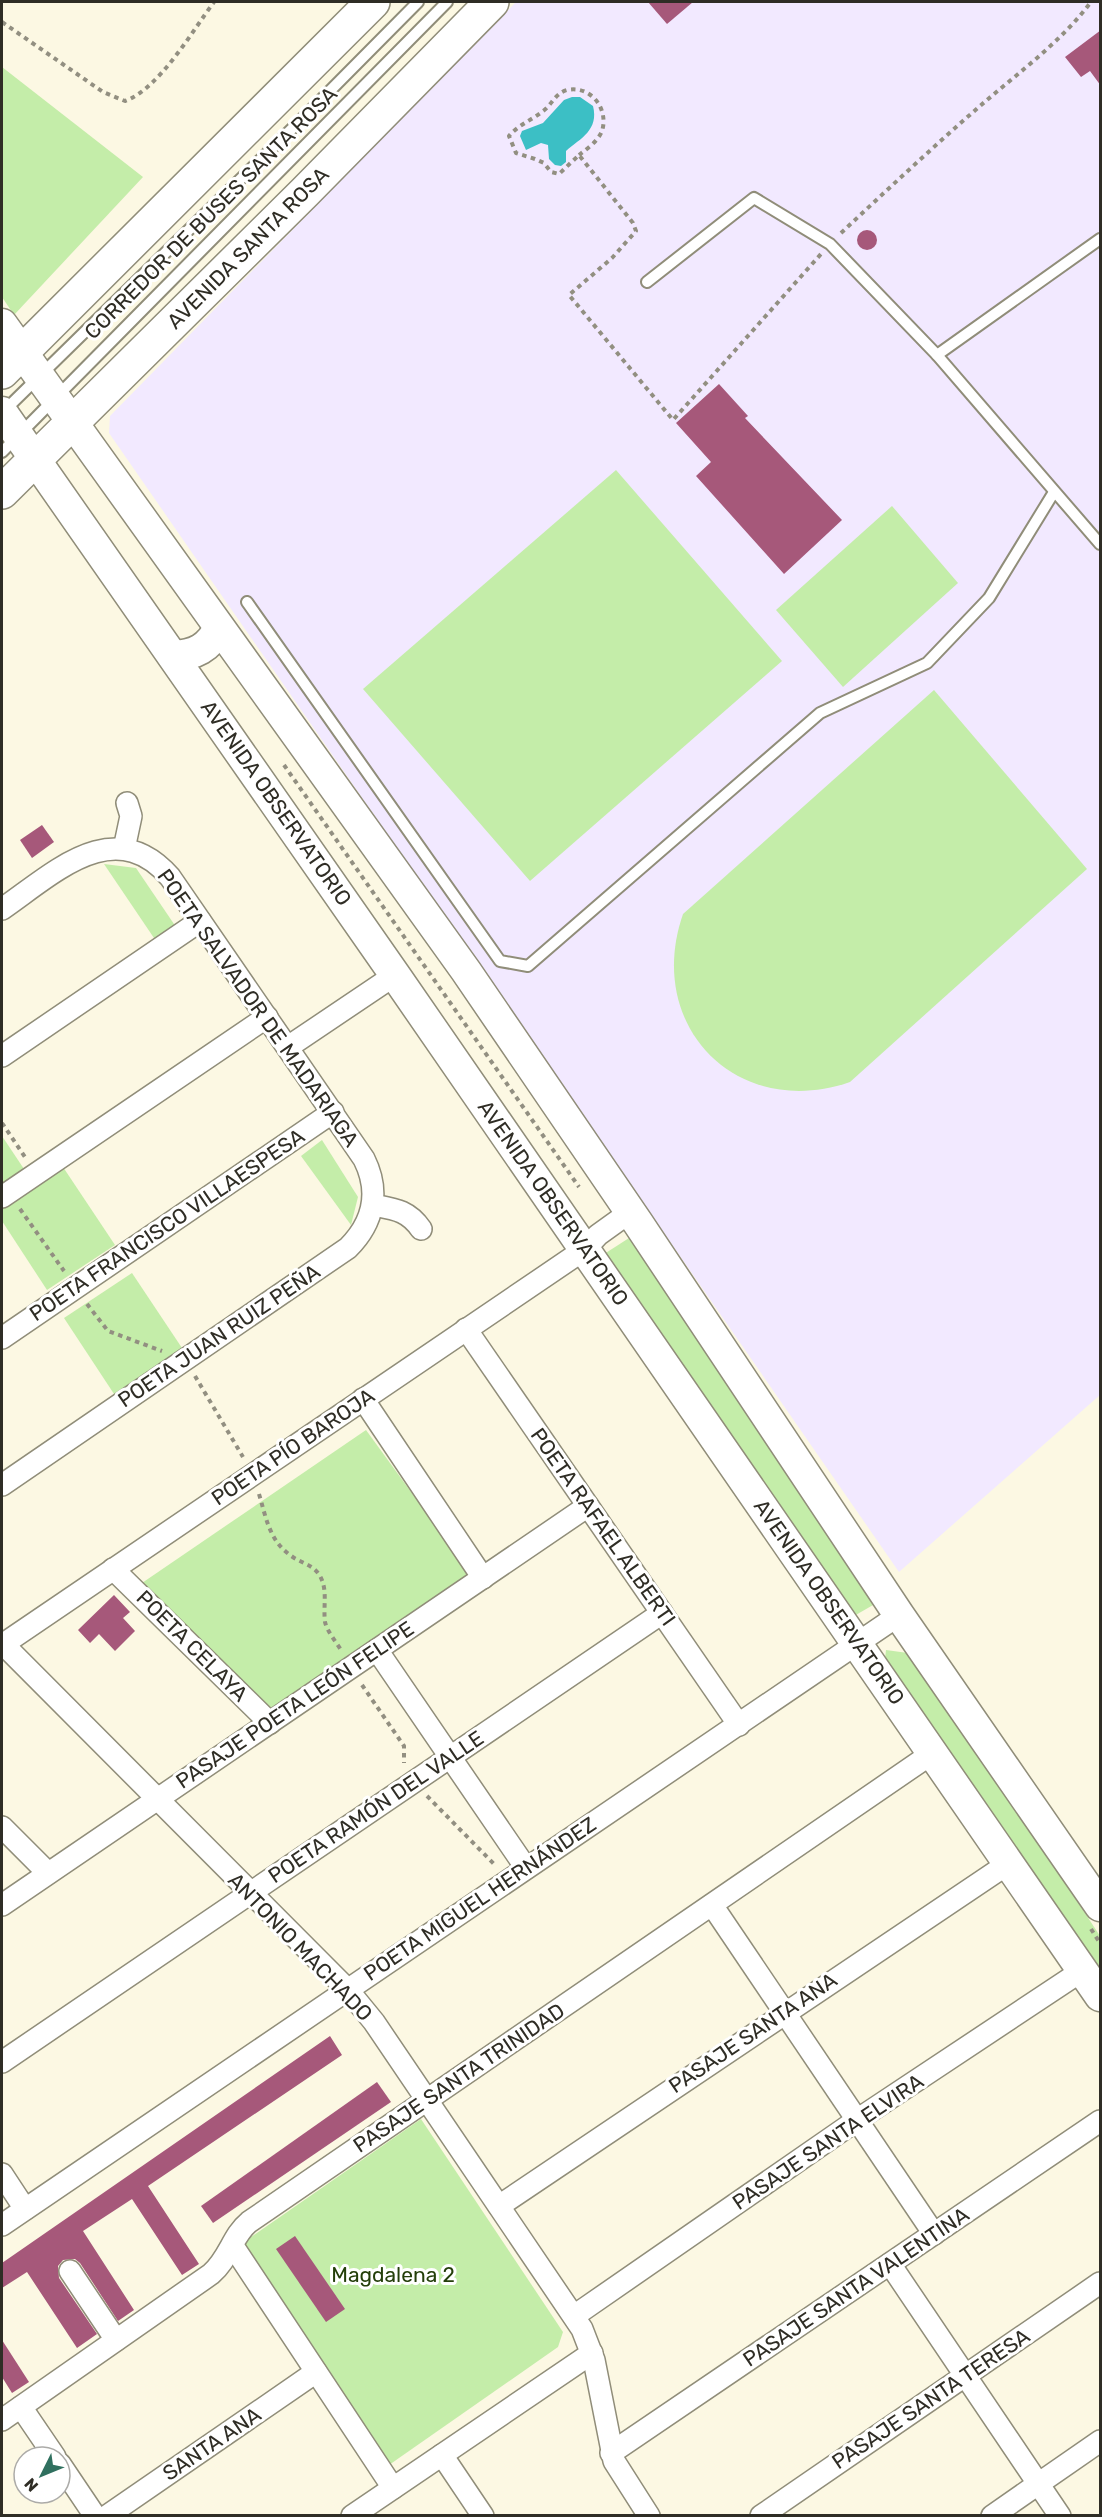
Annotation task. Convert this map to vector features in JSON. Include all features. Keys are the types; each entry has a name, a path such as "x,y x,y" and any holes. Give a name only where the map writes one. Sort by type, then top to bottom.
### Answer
{"main road":[{"name":"AVENIDA SANTA ROSA","path":"2,492 10,430 37,385 374,2"},
{"name":"AVENIDA SANTA ROSA","path":"37,385 314,184 492,2"},
{"path":"2,324 37,385 219,628 466,971 899,1615 1094,1915"},
{"name":"AVENIDA OBSERVATORIO","path":"10,430 173,656 1101,1996"},
{"path":"173,656 194,653 203,649 219,628"}],"street":[{"path":"124,849 131,816 127,802"},
{"name":"POETA SALVADOR DE MADARIAGA","path":"2,909 71,862 96,851 124,849 144,855 161,867 333,1112 370,1171 373,1205"},
{"path":"2,1056 200,921"},
{"path":"288,1047 395,975"},
{"path":"2,1197 267,1017"},
{"name":"POETA FRANCISCO VILLAESPESA","path":"2,1338 333,1112"},
{"path":"373,1205 400,1210 408,1214 421,1229"},
{"name":"POETA JUAN RUIZ PEÑA","path":"2,1485 348,1248 366,1226 373,1205"},
{"name":"POETA PÍO BAROJA","path":"2,1644 585,1249 605,1246 634,1218"},
{"name":"POETA RAFAEL ALBERTI","path":"466,1329 739,1725"},
{"path":"363,1399 483,1578"},
{"name":"PASAJE POETA LEÓN FELIPE","path":"2,1905 588,1506"},
{"name":"POETA CELAYA","path":"113,1569 270,1723"},
{"name":"POETA RAMÓN DEL VALLE","path":"2,2062 662,1613"},
{"name":"POETA MIGUEL HERNÁNDEZ","path":"2,2225 899,1615"},
{"name":"ANTONIO MACHADO","path":"2,1644 248,1893 347,1989 374,2022 574,2316 592,2353 611,2453 649,2516"},
{"path":"377,1650 526,1868"},
{"name":"PASAJE SANTA TRINIDAD","path":"8,2411 211,2274 225,2260 239,2232 249,2222 934,1752"},
{"path":"2,1827 48,1874"},
{"name":"PASAJE SANTA ANA","path":"499,2206 785,2011 1009,1863"},
{"path":"711,1905 934,2234"},
{"name":"PASAJE SANTA ELVIRA","path":"574,2316 858,2120 1083,1970"},
{"name":"PASAJE SANTA VALENTINA","path":"611,2453 1101,2121"},
{"path":"2,2174 25,2209"},
{"path":"233,2246 393,2488"},
{"path":"890,2264 1060,2516"},
{"path":"70,2271 116,2340"},
{"name":"PASAJE SANTA TERESA","path":"761,2516 1101,2283"},
{"path":"352,2516 592,2353"},
{"name":"SANTA ANA","path":"107,2516 316,2372"},
{"path":"8,2411 43,2445"},
{"path":"992,2516 1101,2441"},
{"path":"442,2454 483,2516"},
{"path":"72,2482 95,2516"}],"lane":[{"name":"CORREDOR DE BUSES SANTA ROSA","path":"10,430 37,385 418,2"},
{"name":"CORREDOR DE BUSES SANTA ROSA","path":"37,385 447,2"},
{"path":"647,282 754,198 830,244 937,355 1054,492 1100,542"},
{"path":"937,355 1101,239"},
{"path":"247,602 500,961 528,966 820,713 927,663 989,598 1054,492"}],"path":[{"path":"2,22 103,92 125,100 137,95 154,80 214,2"},
{"path":"579,155 633,223 636,231 612,258 568,295 673,420 830,244 937,143 1057,39 1077,20 1091,2"},
{"path":"579,89 594,97 602,106 603,117 602,131 579,155 568,169 559,174 551,172 544,163 516,153 509,136 516,128 544,111 555,97 565,90 579,89"},
{"name":"AVENIDA OBSERVATORIO","path":"278,757 581,1189"},
{"path":"1094,1915 1101,1944"}],"shaded area":[{"path":"516,2 1100,2 1100,1395 899,1572 109,433 110,416"}],"green space":[{"path":"2,67 143,177 14,315 2,297"},
{"path":"616,470 782,661 530,881 363,689"},
{"path":"892,506 958,583 843,687 776,610"},
{"path":"934,690 1087,869 850,1082 809,1091 771,1088 737,1076 710,1055 689,1027 677,993 674,955 683,914"},
{"path":"104,864 136,868 176,927 156,941"},
{"path":"2,1136 24,1169 2,1184"},
{"path":"322,1140 358,1197 351,1225 301,1156"},
{"path":"63,1167 115,1245 47,1290 2,1221 2,1208"},
{"path":"640,1231 887,1597 854,1616 601,1256"},
{"path":"132,1273 184,1351 116,1397 64,1318"},
{"path":"366,1430 470,1573 269,1711 142,1583"},
{"path":"886,1650 915,1654 1100,1936 1100,1974 885,1659"},
{"name":"Magdalena 2","path":"421,2119 563,2332 558,2347 389,2465 241,2244"}],"water":[{"path":"580,97 593,106 594,114 587,133 566,151 566,162 561,166 555,165 549,159 548,145 541,143 526,150 520,136 522,131 543,123 564,100"}],"building":[{"path":"648,2 693,2 667,24"},
{"path":"1101,30 1101,86 1090,71 1081,77 1065,57"},
{"path":"863,230 871,230 877,236 877,244 871,250 863,250 857,244 857,236"},
{"path":"719,384 748,416 745,418 842,520 784,574 696,476 711,462 676,423"},
{"path":"42,825 54,842 32,858 20,840"},
{"path":"114,1595 130,1612 123,1618 135,1631 115,1651 99,1634 90,1643 78,1630"},
{"path":"330,2036 342,2055 148,2186 199,2264 182,2275 132,2199 83,2231 134,2310 118,2321 80,2263 75,2259 63,2260 58,2266 59,2278 97,2334 77,2348 27,2272 2,2288 2,2263"},
{"path":"377,2082 391,2102 213,2223 201,2206"},
{"path":"295,2236 345,2309 326,2322 276,2249"},
{"path":"2,2340 29,2382 12,2393 2,2377"}]}
